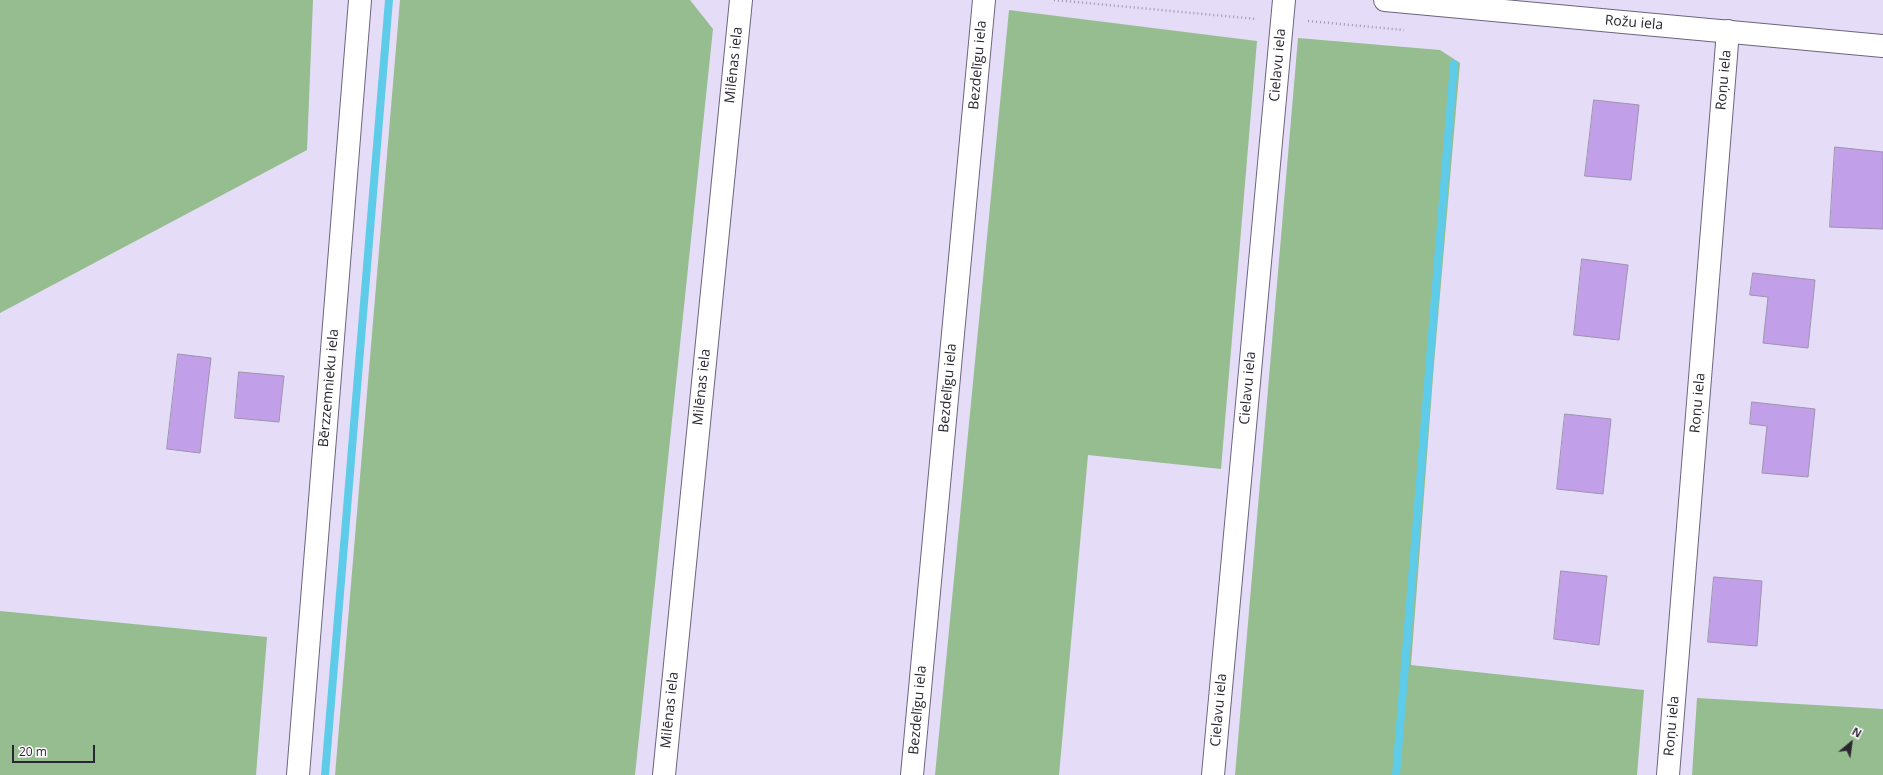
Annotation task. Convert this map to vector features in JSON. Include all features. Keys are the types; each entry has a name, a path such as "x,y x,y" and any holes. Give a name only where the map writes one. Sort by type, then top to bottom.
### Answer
{"street":[{"name":"Bērzzemnieku iela","path":"298,775 360,0"},
{"name":"Milēnas iela","path":"664,775 741,0"},
{"name":"Bezdelīgu iela","path":"912,775 984,0"},
{"name":"Rožu iela","path":"1386,0 1883,46"},
{"name":"Cielavu iela","path":"1213,775 1283,10"},
{"name":"Roņu iela","path":"1668,775 1728,31"}],"path":[{"path":"1054,0 1283,10 1410,30"}],"green space":[{"path":"0,0 313,0 307,150 0,313"},
{"path":"400,0 690,0 713,29 635,775 335,775"},
{"path":"1009,10 1257,41 1221,469 1088,455 1059,775 935,775"},
{"path":"1298,38 1440,50 1460,63 1434,364 1411,665 1644,690 1637,775 1235,775"},
{"path":"0,611 267,637 256,775 0,775"},
{"path":"1697,698 1883,709 1883,775 1692,775"}],"building":[{"path":"1594,100 1639,105 1631,180 1585,176"},
{"path":"1835,147 1883,152 1883,229 1830,227"},
{"path":"1582,259 1628,265 1619,340 1574,335"},
{"path":"1753,273 1815,280 1808,348 1763,343 1768,297 1750,295"},
{"path":"178,354 211,358 200,453 167,449"},
{"path":"239,372 284,376 279,422 235,418"},
{"path":"1752,402 1815,409 1808,477 1762,473 1767,426 1750,424"},
{"path":"1565,414 1611,419 1603,494 1557,489"},
{"path":"1561,571 1607,576 1599,645 1554,639"},
{"path":"1714,577 1762,581 1757,646 1708,642"}],"waterway":[{"path":"325,775 389,0"},
{"path":"1396,775 1454,64"}]}
